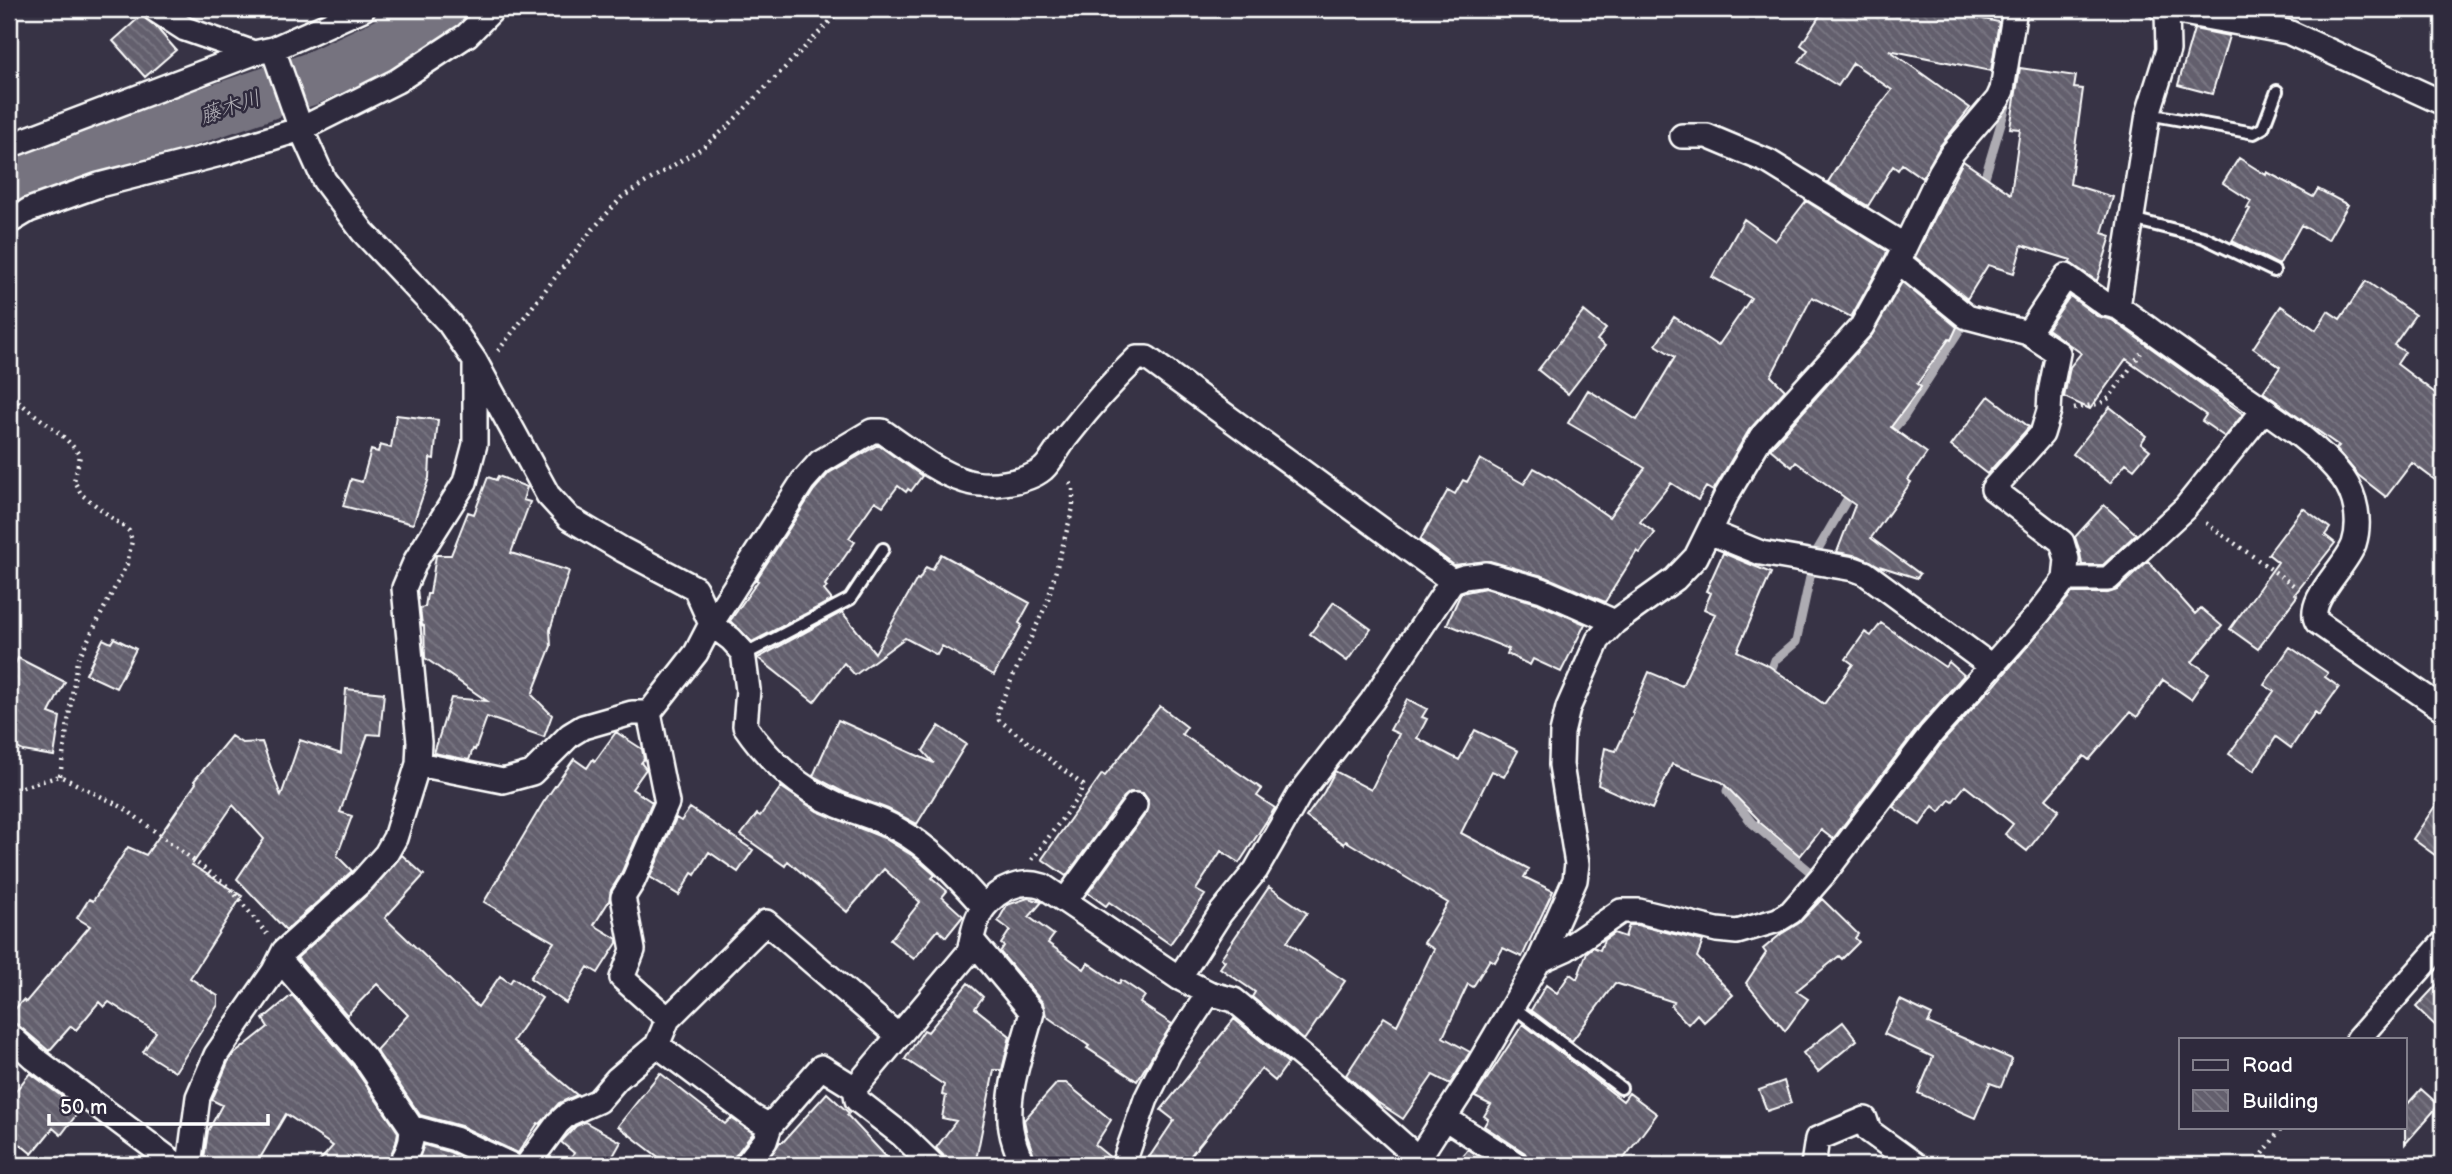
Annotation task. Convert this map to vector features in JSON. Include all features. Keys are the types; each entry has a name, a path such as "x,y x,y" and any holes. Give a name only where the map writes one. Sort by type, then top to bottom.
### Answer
{"street":[{"path":"154,9 185,29 268,54 324,180 363,232 449,323 475,361 548,495 569,518 622,550 695,588 711,624 731,639 744,655 748,690 745,726 784,771 820,797 895,827 924,846 943,862 984,907"},
{"path":"9,146 268,54 363,9"},
{"path":"9,222 29,210 99,185 220,154 397,81 467,35 493,9"},
{"path":"855,1088 969,952 984,907 1016,884 1030,882 1043,886 1180,978 1209,993 1234,1000 1326,1076 1417,1162 1539,961 1575,880 1577,864 1561,765 1565,721 1567,708 1598,640 1615,622 1686,570 1696,557 1726,496 1761,437 1862,326 1946,163 2002,90 2015,9"},
{"path":"2118,307 2148,114 2168,50 2164,10 2288,32 2443,103"},
{"path":"1539,961 1566,949 1621,911 1639,911 1717,930 1737,932 1778,920 1791,912 1824,874 1930,735 2039,613 2065,579 2067,559 2062,542 1993,489 2042,434 2049,411 2058,353 2028,333 1968,317 1901,254 1769,162 1707,136 1682,136"},
{"path":"2028,333 2066,276 2105,304 2118,307 2310,445 2343,478 2356,510 2357,526 2350,555 2317,601 2314,611 2317,622 2443,709"},
{"path":"668,1019 622,978 633,950 623,897 634,881 667,803 649,713 696,653 711,624 803,481 820,462 872,431 882,431 930,464 965,481 996,485 1028,476 1043,468 1118,376 1138,358 1147,358 1452,581"},
{"path":"189,1165 198,1097 224,1041 281,957 307,929 369,875 395,838 418,764 419,742 404,588 416,561 465,482 475,444 475,361"},
{"path":"2065,579 2108,579 2185,508 2264,410"},
{"path":"1709,532 1761,553 1865,573 1991,666"},
{"path":"1180,978 1220,914 1256,870 1299,795 1372,701 1452,581 1486,574 1542,590 1615,622"},
{"path":"418,764 503,781 532,773 570,735 583,727 632,713 649,713"},
{"path":"1065,901 1135,805"},
{"path":"527,1165 558,1123 568,1114 598,1101 617,1079 657,1045 668,1019 766,922 898,1036"},
{"path":"972,940 1032,1012 1014,1082 1010,1122 1014,1144 1023,1165"},
{"path":"2359,1038 2443,943"},
{"path":"281,957 364,1056 411,1127 413,1136 400,1165"},
{"path":"1123,1165 1146,1099 1169,1053 1209,993"},
{"path":"9,1035 34,1058 177,1165"},
{"path":"657,1045 753,1117 770,1126"},
{"path":"746,1165 765,1141 770,1126 821,1067 855,1088 857,1100 902,1135 933,1165"},
{"path":"1445,1118 1517,1165"},
{"path":"1813,1165 1817,1139 1865,1119 1869,1132 1916,1165"},
{"path":"411,1127 455,1139 511,1165"}],"lane":[{"path":"2148,114 2254,133 2263,128 2277,91"},
{"path":"2132,219 2203,237 2274,271"},
{"path":"744,655 850,599 883,550"},
{"path":"1512,1006 1621,1088"}],"path":[{"path":"475,361 496,353 592,230 622,197 703,147 726,128 842,9"},
{"path":"2049,411 2069,410 2105,401 2155,334"},
{"path":"9,391 21,406 73,446 79,456 74,481 81,494 129,531 132,541 127,564 76,661 60,776"},
{"path":"1016,884 1080,794 1083,785 999,720 997,711 1047,603 1073,508 1073,489 1056,452"},
{"path":"2185,508 2317,601"},
{"path":"9,792 60,776 124,808 230,888 281,957"},
{"path":"2255,1165 2281,1128"}],"building":[{"path":"1824,9 1954,9 1952,13 1999,22 1991,71 1889,50 1970,108 1940,146 1922,178 1902,164 1898,170 1893,166 1868,206 1828,182 1861,129 1892,90 1853,63 1838,86 1799,62 1808,50 1801,45"},
{"path":"142,15 176,50 145,77 113,41"},
{"path":"2194,29 2229,36 2212,94 2178,85"},
{"path":"2020,68 2076,76 2074,88 2083,89 2070,184 2113,197 2102,233 2111,236 2097,281 2070,263 2071,260 2022,245 2014,273 1988,265 1967,299 1915,257 1963,161 2011,194 2020,129 2010,128"},
{"path":"2239,158 2266,175 2267,172 2313,197 2318,189 2348,205 2328,240 2301,225 2279,265 2232,241 2250,209 2247,208 2251,201 2223,183"},
{"path":"1806,201 1887,251 1886,255 1851,317 1812,297 1771,376 1785,390 1749,430 1713,491 1706,487 1698,500 1671,483 1640,522 1655,533 1640,553 1637,551 1605,602 1546,577 1490,561 1454,565 1420,540 1448,490 1455,494 1463,480 1467,482 1480,459 1524,484 1534,468 1609,517 1645,468 1568,423 1588,390 1637,420 1675,357 1656,345 1674,317 1718,346 1751,298 1712,277 1744,219 1775,241"},
{"path":"2366,281 2415,315 2394,345 2405,352 2397,364 2443,399 2443,486 2412,463 2386,497 2358,475 2336,449 2339,446 2263,392 2280,367 2253,348 2281,306 2316,330 2328,311 2340,319"},
{"path":"1902,282 1957,327 1951,340 1949,339 1917,384 1921,387 1891,427 1927,453 1908,480 1911,482 1871,538 1920,574 1917,578 1879,566 1859,556 1837,552 1855,505 1796,462 1792,467 1770,449 1872,335"},
{"path":"2070,296 2097,316 2112,320 2243,414 2225,437 2202,421 2206,415 2126,359 2090,409 2064,397 2070,367 2081,353 2047,329"},
{"path":"1584,311 1606,329 1597,340 1605,346 1568,394 1538,370"},
{"path":"1989,396 2029,427 1987,474 1951,446"},
{"path":"2110,407 2146,436 2141,443 2150,450 2134,469 2126,463 2110,483 2073,454"},
{"path":"396,415 438,420 434,459 430,458 429,478 413,524 343,506 351,479 362,482 371,450 378,452 380,445 391,448"},
{"path":"878,445 922,476 911,491 908,489 906,492 898,486 883,506 875,501 849,538 855,542 825,585 827,587 824,590 832,600 752,642 730,621 758,581 756,580 814,490 829,473"},
{"path":"498,476 527,487 523,500 530,502 511,553 569,571 550,630 551,646 532,695 552,715 544,737 487,717 469,760 434,753 451,698 487,701 425,658 424,626 420,608 425,607 427,594 430,594 436,555 451,555 468,512 474,514 488,477 496,480"},
{"path":"2104,505 2136,534 2103,565 2082,565 2075,537"},
{"path":"2303,508 2330,528 2325,535 2335,543 2295,594 2297,596 2258,649 2230,629 2278,562 2268,554"},
{"path":"1723,553 1771,573 1737,651 1769,666 1824,704 1853,664 1846,659 1865,632 1871,636 1881,623 1945,667 1949,662 1964,675 1919,726 1833,839 1821,830 1800,856 1758,821 1722,782 1672,764 1652,809 1598,785 1605,748 1616,751 1649,672 1682,686 1715,614 1704,609 1711,593 1706,591"},
{"path":"941,554 1030,603 1019,623 1022,625 994,675 942,646 937,655 905,638 855,675 844,663 814,702 758,658 842,612 875,653 917,579 919,580 926,567 932,570"},
{"path":"2148,561 2195,614 2201,608 2222,626 2192,662 2209,673 2191,699 2163,680 2137,717 2130,712 2089,760 2084,756 2046,799 2059,810 2027,851 2005,834 2013,824 1965,786 1940,812 1933,806 1920,825 1893,807 1941,744 1990,691 2072,593 2108,593 2117,590"},
{"path":"1485,588 1537,603 1585,624 1561,672 1533,659 1530,665 1507,654 1509,649 1447,624 1461,593"},
{"path":"1334,602 1371,629 1347,661 1310,634"},
{"path":"114,638 136,649 116,688 86,674 103,639 111,643"},
{"path":"2290,647 2328,673 2325,677 2339,687 2319,715 2315,712 2291,748 2276,737 2254,771 2229,754 2274,691 2264,685"},
{"path":"18,658 65,682 49,713 60,717 54,756 23,751 9,744 9,676"},
{"path":"346,689 384,693 380,735 368,734 340,812 352,816 337,856 352,871 286,930 237,879 264,839 233,805 192,865 242,896 190,978 218,996 218,1005 175,1072 143,1052 156,1032 109,1002 104,1007 99,1002 76,1030 71,1026 49,1051 18,1025 9,1021 9,1016 23,1000 26,1002 90,926 77,918 89,899 93,901 128,847 146,855 196,783 194,781 231,736 242,743 262,742 281,796 300,740 341,754"},
{"path":"1407,699 1427,709 1422,717 1427,719 1417,738 1459,760 1475,730 1518,751 1504,777 1492,771 1461,833 1529,869 1524,877 1553,891 1522,957 1503,948 1495,962 1490,959 1473,987 1468,984 1443,1037 1470,1052 1450,1084 1433,1075 1403,1119 1374,1100 1346,1075 1384,1017 1397,1025 1434,949 1424,943 1448,903 1346,841 1344,844 1306,817 1335,771 1371,790 1399,734 1390,730"},
{"path":"1160,706 1187,727 1182,734 1262,789 1257,796 1275,808 1239,863 1221,851 1196,890 1205,895 1170,944 1109,902 1106,906 1088,893 1146,813 1148,800 1143,793 1130,792 1124,797 1066,876 1042,859 1102,774 1105,776"},
{"path":"838,720 934,763 923,751 939,726 966,744 917,824 813,776"},
{"path":"616,732 642,749 644,759 641,763 646,769 632,789 652,802 621,874 611,890 609,901 594,925 617,939 617,943 598,973 588,967 566,1003 530,978 554,942 484,902 543,803 574,759 587,768"},
{"path":"781,787 817,811 884,838 913,856 935,875 932,878 947,891 942,897 963,916 946,937 938,930 914,959 890,940 920,902 884,869 847,912 788,861 785,866 741,835 757,814 760,816"},
{"path":"2443,794 2443,861 2413,839"},
{"path":"690,808 753,850 738,872 709,852 679,895 650,877 676,818 681,821"},
{"path":"402,855 424,875 385,918 478,1007 500,976 510,983 513,978 542,998 513,1041 577,1095 559,1103 540,1124 538,1123 518,1153 461,1126 420,1115 376,1050 408,1015 377,984 347,1015 297,958 372,890"},
{"path":"1269,887 1307,913 1287,942 1345,981 1304,1040 1252,997 1255,992 1220,968 1225,961 1221,958"},
{"path":"1028,898 1042,902 1029,917 1054,935 1048,943 1084,969 1088,963 1119,984 1121,980 1145,996 1140,1003 1172,1024 1137,1081 1087,1048 1089,1046 1046,1016 1043,1003 1000,952 1004,946 1001,944 1010,930 998,921 1007,905"},
{"path":"1822,899 1858,934 1855,938 1859,942 1842,959 1839,956 1796,991 1808,999 1785,1031 1746,983 1766,953 1763,949 1799,923"},
{"path":"1629,925 1703,941 1697,957 1733,995 1704,1022 1697,1014 1688,1024 1671,1006 1674,1002 1615,983 1572,1041 1531,1010 1546,985 1557,993 1570,974 1577,979 1587,952 1593,947 1600,950 1604,940 1614,933 1625,937"},
{"path":"2443,978 2443,1033 2416,1007"},
{"path":"968,983 983,997 975,1008 1010,1036 1002,1070 994,1070 975,1165 947,1165 936,1148 956,1121 942,1118 946,1096 942,1095 944,1085 905,1059 924,1030 928,1032"},
{"path":"292,995 353,1066 398,1132 386,1165 316,1165 333,1146 286,1114 256,1165 203,1165 208,1131 222,1105 212,1100 228,1062 268,1027 263,1019"},
{"path":"1900,1000 1932,1015 1928,1023 2012,1059 2001,1087 1990,1083 1975,1118 1918,1093 1933,1057 1884,1034"},
{"path":"1234,1019 1288,1063 1275,1081 1261,1069 1183,1165 1144,1165 1174,1120 1161,1110"},
{"path":"1843,1022 1857,1040 1818,1072 1803,1053"},
{"path":"1523,1024 1623,1101 1629,1093 1657,1114 1619,1165 1531,1165 1525,1153 1484,1126 1488,1119 1484,1116 1491,1105 1475,1097"},
{"path":"30,1073 80,1110 61,1135 53,1128 32,1154 9,1135 9,1099"},
{"path":"660,1073 725,1124 731,1118 753,1133 735,1156 732,1165 669,1165 618,1126"},
{"path":"1784,1081 1791,1103 1767,1111 1759,1090"},
{"path":"1057,1083 1066,1083 1111,1120 1095,1145 1111,1158 1109,1165 1037,1165 1024,1120"},
{"path":"2421,1089 2439,1105 2405,1144 2406,1128 2406,1106"},
{"path":"827,1093 849,1113 847,1115 894,1165 764,1165 780,1142 783,1142"},
{"path":"585,1122 621,1142 608,1165 568,1165 574,1153 561,1142 576,1126"},
{"path":"424,1145 450,1152 478,1165 416,1165"},
{"path":"1468,1149 1492,1165 1456,1165"}],"waterway":[{"name":"藤木川","path":"9,183 310,79 413,31 441,9"},
{"path":"1978,185 1985,177 2009,96"},
{"path":"1885,438 1903,418 1962,326"},
{"path":"1768,679 1775,660 1796,642 1815,554 1852,491"},
{"path":"1732,777 1727,791 1752,823 1813,874"}]}
